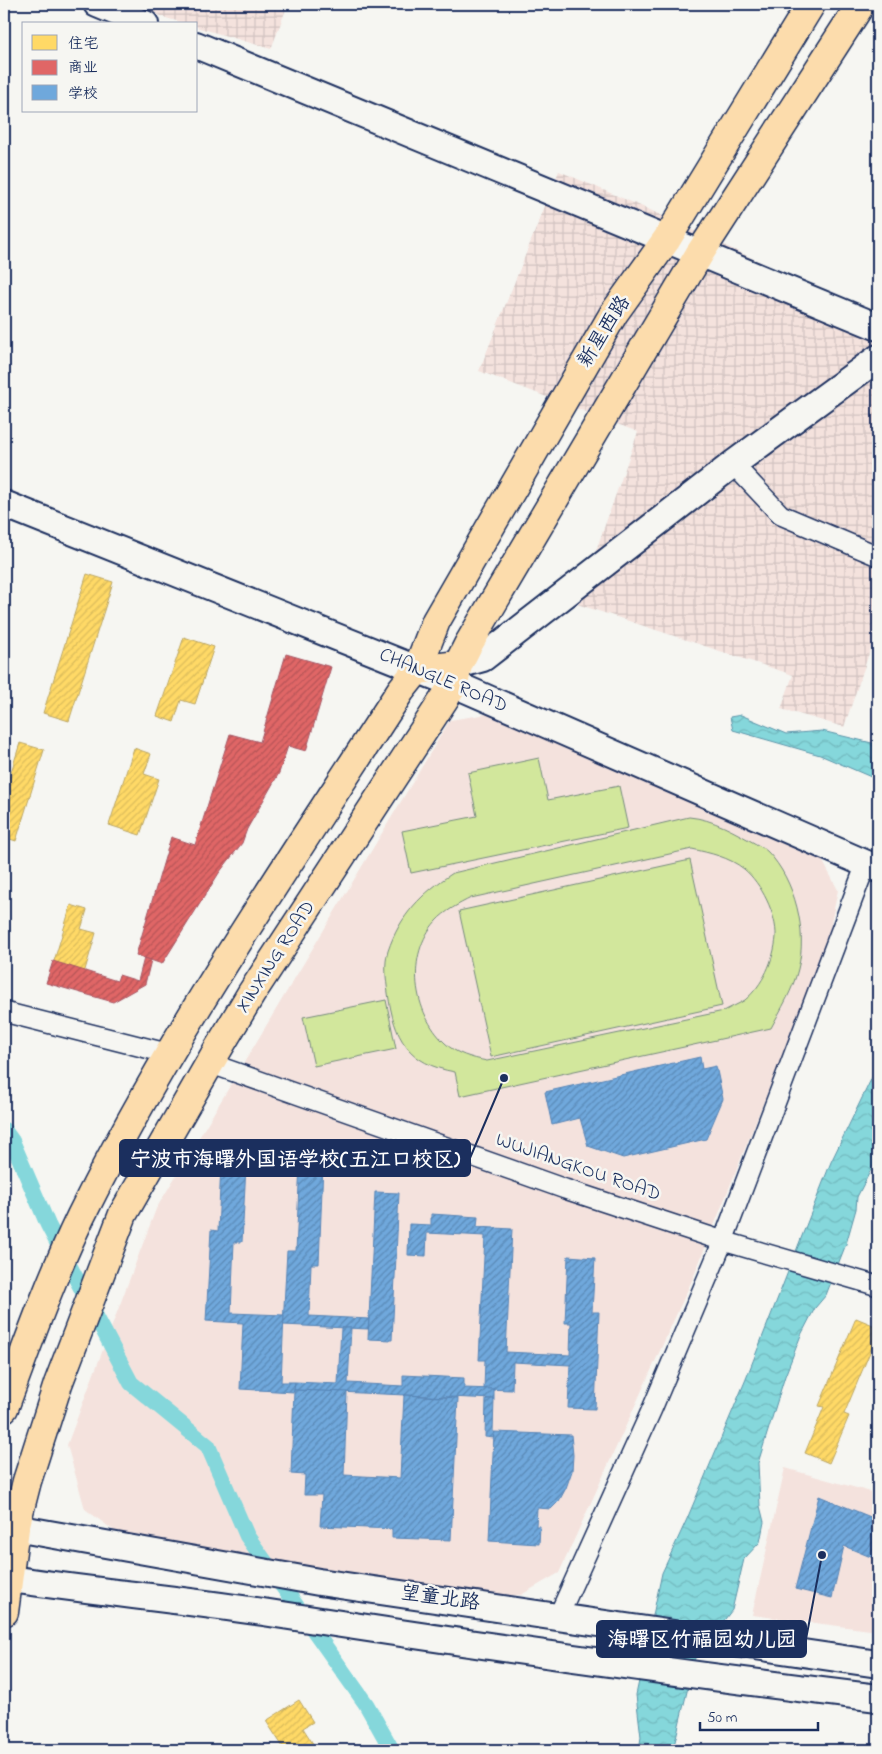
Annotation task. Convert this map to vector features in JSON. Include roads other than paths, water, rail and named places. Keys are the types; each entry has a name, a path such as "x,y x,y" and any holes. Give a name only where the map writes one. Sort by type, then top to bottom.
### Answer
{"main road":[{"name":"新星西路","path":"4,1408 46,1293 81,1216 151,1085 234,946 401,690 417,670 436,622 614,313 667,239 811,4"},
{"name":"新星西路","path":"456,675 468,645 700,253 860,4"},
{"path":"417,670 456,675"},
{"name":"XINXING ROAD","path":"9,1527 27,1481 58,1384 123,1214 251,994 456,675"},
{"path":"4,1612 9,1527"}],"street":[{"path":"97,4 140,22"},
{"path":"198,46 878,327"},
{"path":"456,675 483,658 733,464 878,358"},
{"path":"733,464 781,515 878,556"},
{"name":"CHANGLE ROAD","path":"4,504 417,670"},
{"name":"CHANGLE ROAD","path":"456,675 872,866"},
{"path":"558,1617 652,1409 723,1242 872,866"},
{"path":"4,1012 170,1054"},
{"name":"WUJIANGKOU ROAD","path":"210,1063 723,1242 842,1274 878,1286"},
{"name":"望童北路","path":"9,1527 319,1582 878,1664"},
{"name":"望童北路","path":"6,1578 261,1612 354,1627 721,1678 878,1698"}],"water":[{"path":"741,715 786,734 822,731 876,744 878,745 878,780 820,755 733,730 730,717"},
{"path":"878,1065 878,1156 857,1197 856,1209 846,1244 826,1295 815,1308 801,1335 785,1376 758,1463 760,1506 764,1522 760,1542 744,1559 732,1610 695,1658 673,1750 639,1750 641,1737 636,1695 662,1573 746,1379 831,1162"}],"waterway":[{"path":"4,1130 12,1141 48,1225 131,1383 208,1446 247,1536 366,1704 392,1750"}],"place":[{"name":"宁波市海曙外国语学校(五江口校区)","path":"504,1078"},
{"name":"海曙区竹福园幼儿园","path":"822,1555"}]}
